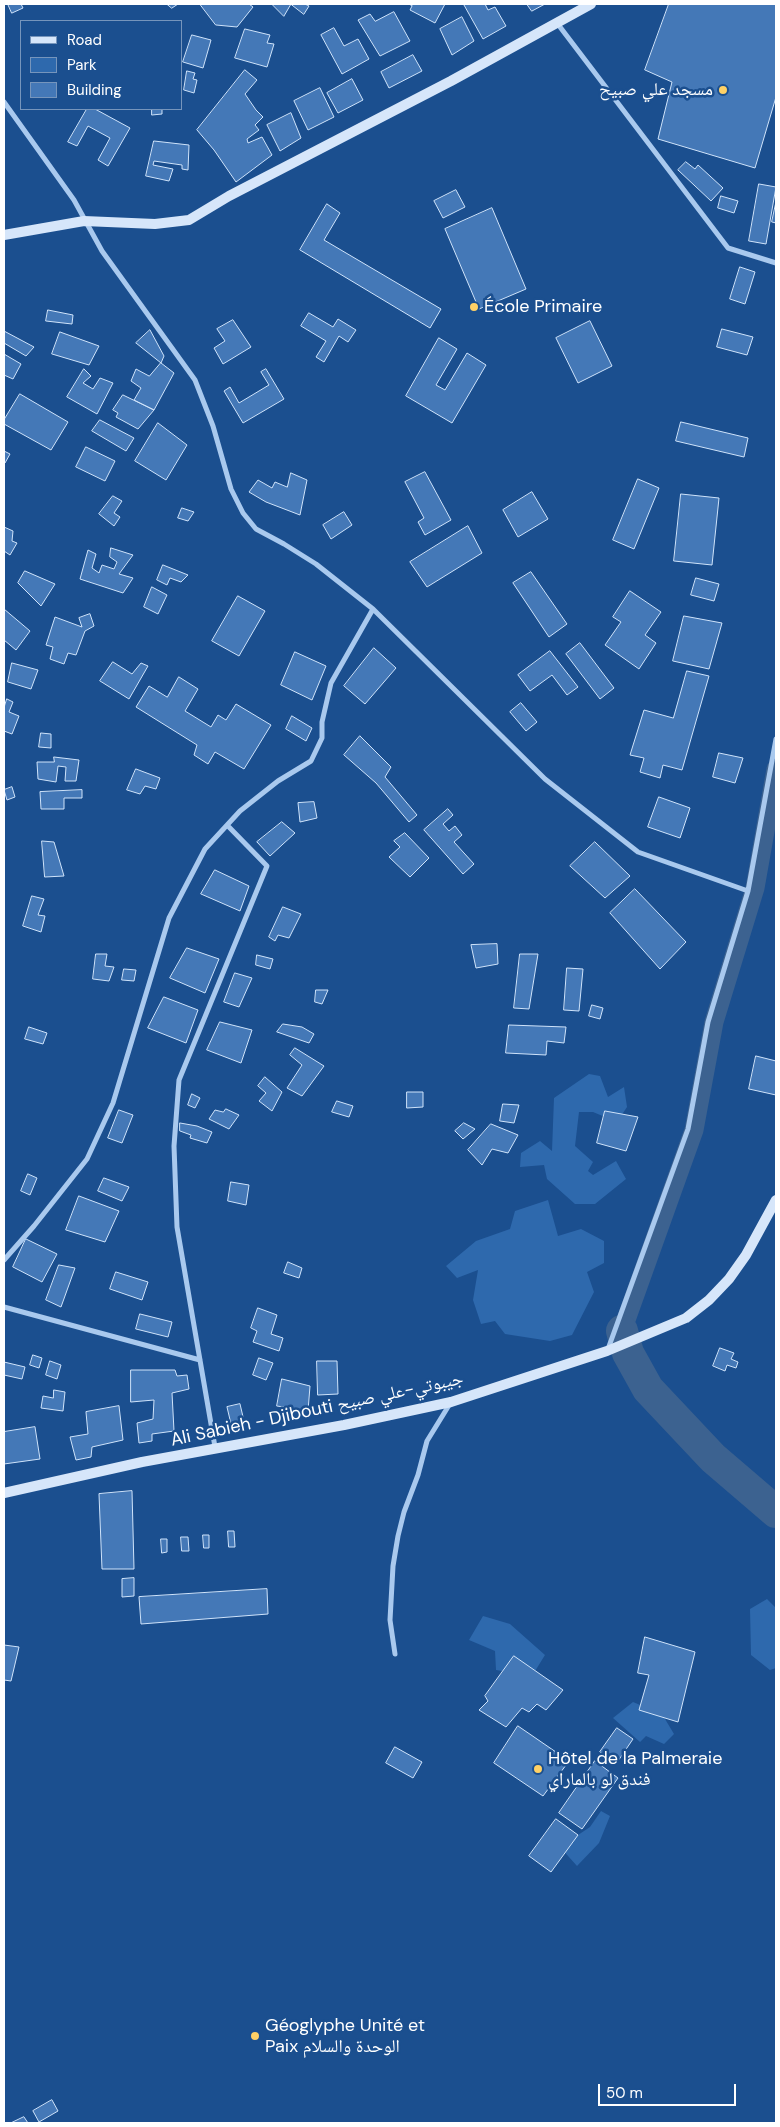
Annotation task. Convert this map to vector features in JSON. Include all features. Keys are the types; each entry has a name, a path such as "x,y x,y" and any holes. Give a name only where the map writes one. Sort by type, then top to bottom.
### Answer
{"main road":[{"path":"4,235 84,220 155,224 189,220 229,196 452,81 591,4"},
{"name":"Ali Sabieh - Djibouti جيبوتي-علي صبيح","path":"4,1493 215,1448 451,1402 607,1351 686,1318 709,1300 729,1279 746,1255 776,1200"}],"street":[{"path":"557,23 728,248 776,263"},
{"path":"4,102 74,200 102,251 195,380 213,426 231,490 243,513 256,529 316,564 373,609 545,779 638,852 748,891"},
{"path":"4,1260 34,1226 87,1159 113,1103 169,918 205,849 240,811 278,781 311,761 322,738 322,722 330,683 373,609"},
{"path":"607,1351 688,1130 708,1022 748,891 776,739"},
{"path":"215,1448 177,1227 174,1146 179,1080 267,866 227,825"},
{"path":"4,1307 200,1360"},
{"path":"395,1654 390,1620 393,1566 398,1536 427,1441 451,1402"}],"green space":[{"path":"589,1074 600,1076 608,1097 624,1087 627,1107 617,1122 593,1112 579,1112 575,1146 593,1162 588,1171 593,1175 616,1161 626,1179 595,1204 575,1204 547,1179 544,1165 520,1167 521,1153 540,1141 552,1151 554,1098"},
{"path":"548,1200 558,1236 581,1229 604,1241 604,1263 587,1272 594,1292 572,1335 550,1341 505,1334 495,1321 481,1324 473,1300 478,1270 457,1278 446,1266 476,1241 510,1229 515,1211"},
{"path":"767,1599 776,1608 776,1668 770,1670 751,1655 750,1609"},
{"path":"483,1616 510,1624 545,1655 532,1676 496,1670 495,1651 469,1640"},
{"path":"633,1702 662,1714 674,1734 664,1744 646,1736 640,1742 613,1718"},
{"path":"601,1811 610,1816 599,1843 577,1866 560,1847 590,1827"}],"building":[{"path":"8,4 21,4 23,8 12,13"},
{"path":"167,4 178,4 172,8"},
{"path":"200,4 249,4 253,7 237,27 216,25"},
{"path":"272,4 291,4 284,16"},
{"path":"291,4 305,4 309,6 304,14"},
{"path":"409,4 445,4 435,23 410,10 412,6"},
{"path":"485,4 488,10 495,7 506,26 483,39 464,5"},
{"path":"527,4 545,4 532,11"},
{"name":"مسجد علي صبيح","path":"669,4 776,4 776,97 755,168 658,139 672,82 645,70"},
{"path":"394,12 410,41 380,56 358,20 370,14 375,21"},
{"path":"462,17 474,41 452,55 440,29"},
{"path":"334,28 344,46 358,39 369,59 342,74 321,35"},
{"path":"245,29 270,35 267,43 274,44 267,67 235,58"},
{"path":"192,35 211,40 203,68 183,62"},
{"path":"413,55 422,71 389,88 381,72"},
{"path":"245,70 257,80 245,94 263,117 255,125 259,130 247,139 248,143 262,137 272,155 236,182 214,150 197,130"},
{"path":"187,71 195,73 193,79 197,80 194,93 184,90"},
{"path":"352,79 363,100 338,113 327,93"},
{"path":"320,88 334,117 308,130 294,101"},
{"path":"86,110 97,110 130,128 108,166 98,160 110,138 88,126 77,146 68,142"},
{"path":"152,110 162,110 162,114 152,115"},
{"path":"291,113 301,138 280,151 267,125"},
{"path":"154,141 189,145 188,170 182,169 182,165 154,161 153,165 173,169 169,181 146,176"},
{"path":"686,162 695,169 698,165 723,188 711,201 678,170"},
{"path":"759,184 776,187 766,244 749,241"},
{"path":"456,190 465,207 443,218 434,201"},
{"path":"721,196 738,201 734,213 718,208"},
{"path":"776,202 776,223 772,222"},
{"path":"327,204 340,213 324,240 441,309 430,328 300,250"},
{"path":"492,208 526,289 479,309 445,229"},
{"path":"740,267 755,272 745,304 730,299"},
{"path":"48,310 73,315 72,324 46,321"},
{"path":"309,313 333,327 338,319 356,330 348,342 339,336 324,362 316,357 326,341 301,326"},
{"path":"233,320 251,347 223,364 214,348 225,341 217,329"},
{"path":"590,321 612,366 578,383 556,338"},
{"path":"722,329 753,337 747,355 717,347"},
{"path":"150,330 164,356 161,363 136,343"},
{"path":"4,331 34,347 26,356 4,343"},
{"path":"60,332 99,346 89,365 52,354"},
{"path":"439,338 457,349 436,385 445,390 467,353 486,365 452,423 406,396"},
{"path":"4,354 21,364 13,379 4,375"},
{"path":"161,363 174,373 154,410 134,400 141,388 131,381 136,369 149,376"},
{"path":"84,369 91,376 83,383 93,389 100,378 113,383 97,414 67,397"},
{"path":"266,369 284,399 243,423 224,391 230,387 239,403 269,385 261,372"},
{"path":"20,394 68,422 51,450 4,424 4,420"},
{"path":"123,395 154,410 138,429 116,417 118,413 113,410"},
{"path":"100,420 134,438 126,451 92,431"},
{"path":"681,422 748,438 744,457 676,441"},
{"path":"158,423 187,445 166,480 135,461"},
{"path":"86,447 115,461 105,481 76,467"},
{"path":"4,451 10,454 5,463 4,462"},
{"path":"425,472 451,520 425,535 418,522 424,518 405,482"},
{"path":"291,473 307,480 300,515 266,502 249,492 258,480 272,488 275,482 287,487"},
{"path":"638,479 659,488 634,549 613,540"},
{"path":"532,492 548,519 518,537 503,510"},
{"path":"681,494 719,498 712,565 674,561"},
{"path":"113,496 122,501 114,513 120,517 114,526 99,514"},
{"path":"182,508 194,512 188,521 178,518"},
{"path":"344,512 352,525 331,539 323,525"},
{"path":"468,526 482,553 427,587 410,562"},
{"path":"4,527 13,531 12,541 17,543 10,555 4,551"},
{"path":"111,548 133,555 119,574 133,578 123,593 80,579 88,550 96,554 92,568 99,573 102,565 114,569 117,562 110,557"},
{"path":"163,565 188,575 181,582 170,578 167,585 157,580"},
{"path":"25,571 55,584 41,606 18,583"},
{"path":"531,572 567,624 549,637 513,583"},
{"path":"696,578 719,584 714,601 691,595"},
{"path":"152,587 167,595 158,614 144,607"},
{"path":"630,591 661,612 645,635 656,643 639,669 605,645 621,622 613,617"},
{"path":"238,596 265,611 239,656 212,641"},
{"path":"4,609 30,631 16,650 4,640"},
{"path":"90,614 94,626 85,631 76,655 68,653 64,664 50,659 53,647 46,645 55,617 82,627 79,618"},
{"path":"684,616 722,623 709,669 673,661"},
{"path":"580,643 614,688 600,699 566,654"},
{"path":"374,648 396,668 365,704 344,686"},
{"path":"550,651 578,687 567,695 552,675 530,691 518,675"},
{"path":"295,652 326,666 312,700 281,685"},
{"path":"113,662 132,674 141,663 148,666 129,699 100,681"},
{"path":"12,663 38,670 31,689 8,682"},
{"path":"687,671 709,676 682,770 663,765 660,778 640,772 644,758 630,755 644,710 673,718"},
{"path":"179,677 198,689 185,711 211,727 218,715 226,720 236,704 271,725 244,769 215,752 208,764 194,755 197,745 136,707 149,686 167,697"},
{"path":"7,699 13,702 9,712 19,716 12,734 4,731 4,708"},
{"path":"521,703 537,722 526,731 510,712"},
{"path":"292,716 312,728 306,741 286,729"},
{"path":"41,733 51,734 51,748 39,747"},
{"path":"360,736 391,767 385,777 417,815 409,822 376,783 344,755"},
{"path":"719,753 743,758 735,783 713,777"},
{"path":"54,757 79,760 76,781 65,781 66,767 58,766 56,782 38,779 37,762 54,762"},
{"path":"136,769 160,778 156,789 145,786 140,794 127,790"},
{"path":"12,787 15,797 7,800 4,790"},
{"path":"82,790 82,798 64,798 64,809 41,809 40,792"},
{"path":"659,797 690,808 680,838 648,827"},
{"path":"314,802 317,818 300,822 298,803"},
{"path":"448,809 453,815 443,824 449,831 455,826 462,835 454,842 474,864 463,874 424,830"},
{"path":"282,822 295,833 270,856 257,842"},
{"path":"405,833 429,858 410,877 389,857 400,847 394,841"},
{"path":"42,841 54,842 64,876 45,877"},
{"path":"595,842 630,876 605,898 570,866"},
{"path":"215,870 249,886 240,911 201,894"},
{"path":"635,889 686,942 660,969 610,913"},
{"path":"32,896 44,899 38,915 45,916 41,932 23,926"},
{"path":"283,907 301,914 289,938 278,935 275,941 269,937"},
{"path":"497,944 498,964 476,968 471,945"},
{"path":"187,948 219,959 205,993 170,978"},
{"path":"96,954 107,954 105,966 114,967 109,981 93,979"},
{"path":"520,954 538,954 529,1009 514,1008"},
{"path":"257,955 273,959 270,969 256,965"},
{"path":"567,968 583,969 579,1011 564,1010"},
{"path":"124,969 136,970 134,981 122,980"},
{"path":"235,973 252,978 239,1007 224,1002"},
{"path":"316,990 328,990 322,1004 315,1002"},
{"path":"164,997 198,1010 186,1043 148,1028"},
{"path":"592,1005 603,1008 600,1019 589,1016"},
{"path":"220,1022 252,1030 241,1063 207,1050"},
{"path":"283,1024 302,1027 314,1034 309,1043 277,1032"},
{"path":"509,1025 566,1027 564,1043 547,1041 546,1055 506,1053"},
{"path":"29,1027 47,1033 43,1044 25,1039"},
{"path":"295,1048 324,1066 302,1096 287,1088 302,1065 290,1055"},
{"path":"756,1056 776,1061 776,1095 749,1089"},
{"path":"265,1077 282,1092 272,1111 259,1101 266,1093 258,1086"},
{"path":"407,1092 423,1092 423,1107 407,1108"},
{"path":"192,1094 200,1098 195,1108 188,1105"},
{"path":"337,1101 353,1106 349,1117 332,1112"},
{"path":"503,1104 519,1105 514,1123 500,1121"},
{"path":"226,1109 239,1115 229,1129 209,1119 215,1110 223,1112"},
{"path":"119,1110 133,1115 122,1143 108,1138"},
{"path":"605,1111 638,1117 626,1151 597,1143"},
{"path":"180,1123 197,1126 212,1132 207,1143 190,1138 191,1135 180,1131"},
{"path":"464,1123 475,1129 463,1139 455,1131"},
{"path":"491,1124 518,1135 508,1153 492,1149 482,1165 468,1150"},
{"path":"28,1174 37,1178 30,1195 21,1191"},
{"path":"104,1178 129,1187 122,1201 98,1191"},
{"path":"231,1182 249,1185 246,1205 228,1201"},
{"path":"79,1196 119,1211 105,1242 66,1230"},
{"path":"26,1239 57,1254 42,1282 13,1267"},
{"path":"288,1262 302,1268 299,1278 284,1273"},
{"path":"59,1265 75,1268 61,1307 46,1300"},
{"path":"116,1272 148,1282 142,1300 110,1289"},
{"path":"258,1308 277,1315 271,1334 283,1338 279,1351 253,1342 257,1331 251,1328"},
{"path":"140,1314 172,1322 168,1337 136,1329"},
{"path":"720,1348 734,1353 731,1359 738,1362 736,1368 727,1365 725,1371 713,1366"},
{"path":"33,1355 42,1358 39,1368 30,1365"},
{"path":"259,1358 273,1363 266,1380 253,1375"},
{"path":"50,1361 61,1365 57,1379 46,1375"},
{"path":"317,1361 337,1361 338,1394 318,1395"},
{"path":"4,1362 25,1367 22,1379 4,1375"},
{"path":"131,1370 175,1370 177,1376 187,1375 189,1389 172,1393 174,1431 152,1434 152,1441 139,1443 137,1423 153,1419 154,1400 131,1402"},
{"path":"282,1379 310,1386 308,1411 277,1406"},
{"path":"54,1390 65,1392 63,1411 41,1408 43,1396 53,1398"},
{"path":"240,1404 244,1421 231,1424 227,1407"},
{"path":"119,1406 123,1440 92,1447 91,1457 76,1460 70,1437 88,1434 86,1412"},
{"path":"35,1427 40,1459 4,1464 4,1432"},
{"path":"132,1491 134,1569 102,1569 99,1494"},
{"path":"228,1531 234,1531 235,1547 229,1547"},
{"path":"203,1535 209,1535 209,1548 204,1548"},
{"path":"181,1537 188,1537 189,1551 182,1551"},
{"path":"161,1539 167,1539 167,1552 162,1553"},
{"path":"134,1578 134,1596 122,1597 122,1579"},
{"path":"267,1589 268,1614 141,1624 139,1597"},
{"path":"645,1637 695,1652 678,1722 639,1710 649,1675 638,1673"},
{"path":"4,1645 19,1647 11,1681 4,1680"},
{"path":"514,1656 563,1690 546,1710 537,1704 529,1712 522,1708 506,1727 479,1710 488,1701 485,1696"},
{"path":"518,1726 569,1761 543,1796 494,1763"},
{"path":"617,1728 633,1739 616,1764 600,1752"},
{"path":"395,1747 422,1762 413,1778 386,1763"},
{"path":"595,1761 618,1778 582,1829 559,1813"},
{"path":"556,1819 578,1835 551,1872 529,1856"},
{"path":"52,2100 58,2111 39,2122 33,2111"},
{"path":"24,2117 28,2123 11,2123"}],"waterway":[{"path":"622,1331 694,1130 714,1022 755,888 776,769"},
{"path":"622,1331 628,1353 648,1389 713,1458 776,1512"}],"place":[{"name":"مسجد علي صبيح","path":"723,90"},
{"name":"École Primaire","path":"474,307"},
{"name":"Hôtel de la Palmeraie فندق لو بالماراي","path":"538,1769"},
{"name":"Géoglyphe Unité et Paix الوحدة والسلام","path":"255,2036"}]}
